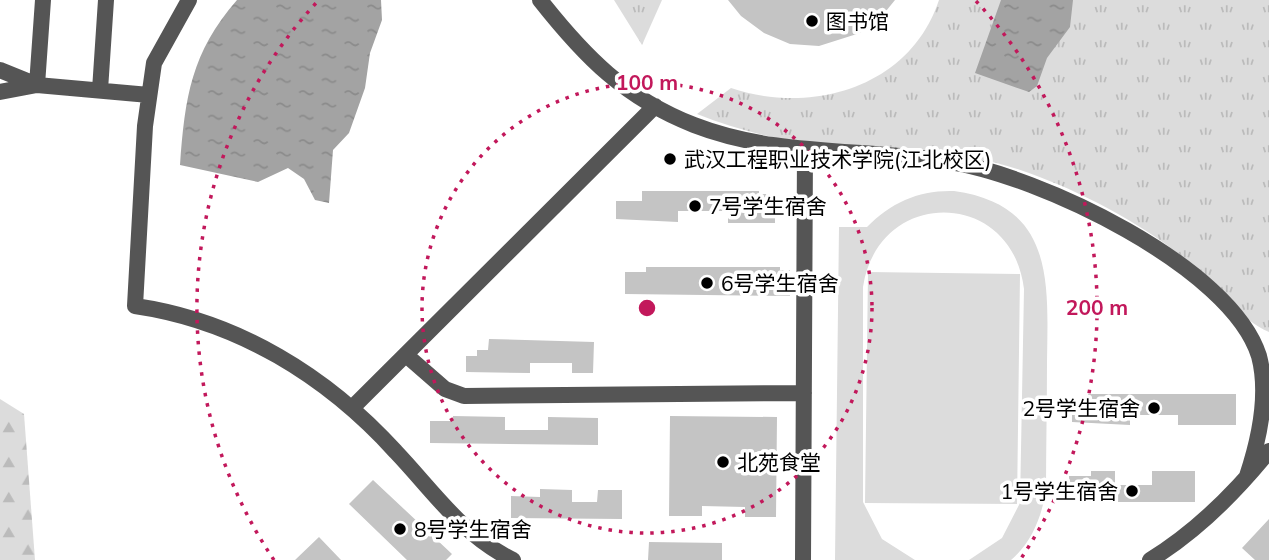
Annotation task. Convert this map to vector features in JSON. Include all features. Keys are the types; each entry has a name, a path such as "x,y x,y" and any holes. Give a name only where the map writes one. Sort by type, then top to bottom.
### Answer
{"street":[{"path":"37,85 43,0"},
{"path":"100,90 106,0"},
{"path":"189,0 155,64 149,95 135,306 189,317 257,344 314,378 352,408 394,449 446,511 477,538 513,560"},
{"path":"540,0 578,48 610,77 654,106 721,134 766,145 950,162 1021,181 1079,205 1152,244 1203,285 1244,328 1259,355 1263,377 1260,427 1247,476"},
{"path":"0,70 37,85"},
{"path":"0,92 37,85 149,95"},
{"path":"352,408 654,106"},
{"path":"803,560 805,149"},
{"path":"1244,328 1269,340"},
{"path":"406,355 445,389 464,396 804,393"},
{"path":"1150,560 1182,539 1269,451"}],"green space":[{"path":"614,0 662,0 642,45"},
{"path":"939,0 1269,0 1269,332 1258,327 1239,311 1176,251 1094,201 1029,173 967,157 799,142 757,134 697,114 731,88 762,96 793,98 824,95 854,87 882,74 906,55 925,30"},
{"path":"954,191 987,199 1011,213 1028,230 1039,252 1045,277 1047,304 1046,491 1041,511 1030,537 1011,560 969,560 1002,538 1020,503 1024,289 1014,256 996,232 972,218 945,213 917,217 893,231 874,254 863,287 863,502 882,539 915,560 835,560 839,227 867,227 896,204 907,199 929,193"},
{"path":"868,272 1020,274 1017,504 865,503"},
{"path":"0,399 24,414 35,560 0,560"}],"water":[{"path":"237,0 381,0 382,20 370,53 365,88 349,133 333,150 329,203 315,200 304,179 288,168 258,182 180,165 193,77 209,39"},
{"path":"1001,0 1073,0 1070,27 1047,58 1037,86 1029,92 975,73"}],"building":[{"name":"图书馆","path":"728,0 895,0 882,16 860,33 819,46 790,44 764,33 741,16"},
{"name":"7号学生宿舍","path":"642,191 759,191 759,194 775,194 775,223 728,223 728,211 678,211 678,222 616,219 616,201 642,201"},
{"name":"6号学生宿舍","path":"646,267 780,267 780,270 790,270 790,296 625,294 625,272 646,272"},
{"path":"489,339 594,342 593,373 572,373 572,363 530,363 530,373 466,372 466,356 477,356 477,350 488,350"},
{"name":"2号学生宿舍","path":"1088,394 1236,394 1236,425 1178,425 1178,415 1130,415 1130,425 1072,422 1072,402 1080,402 1080,397 1088,397"},
{"path":"453,416 505,417 505,430 548,430 548,417 598,418 598,445 430,443 430,421 453,421"},
{"name":"北苑食堂","path":"670,416 777,417 776,517 745,517 745,507 702,506 702,516 669,516"},
{"name":"1号学生宿舍","path":"1091,471 1115,471 1115,485 1152,485 1152,471 1195,471 1195,502 1091,502 1091,497 1069,497 1069,476 1091,476"},
{"name":"8号学生宿舍","path":"373,480 452,554 446,560 407,560 349,504"},
{"path":"540,489 572,490 572,502 597,502 598,490 622,490 622,519 511,518 511,496 540,497"},
{"path":"1269,519 1269,560 1255,560 1242,548"},
{"path":"319,537 341,560 295,560"},
{"path":"649,542 722,543 722,560 648,560"}],"place":[{"name":"图书馆","path":"812,21"},
{"name":"武汉工程职业技术学院(江北校区)","path":"670,159"},
{"name":"7号学生宿舍","path":"695,206"},
{"name":"6号学生宿舍","path":"707,283"},
{"name":"2号学生宿舍","path":"1154,408"},
{"name":"北苑食堂","path":"723,462"},
{"name":"1号学生宿舍","path":"1132,491"},
{"name":"8号学生宿舍","path":"400,529"}]}
